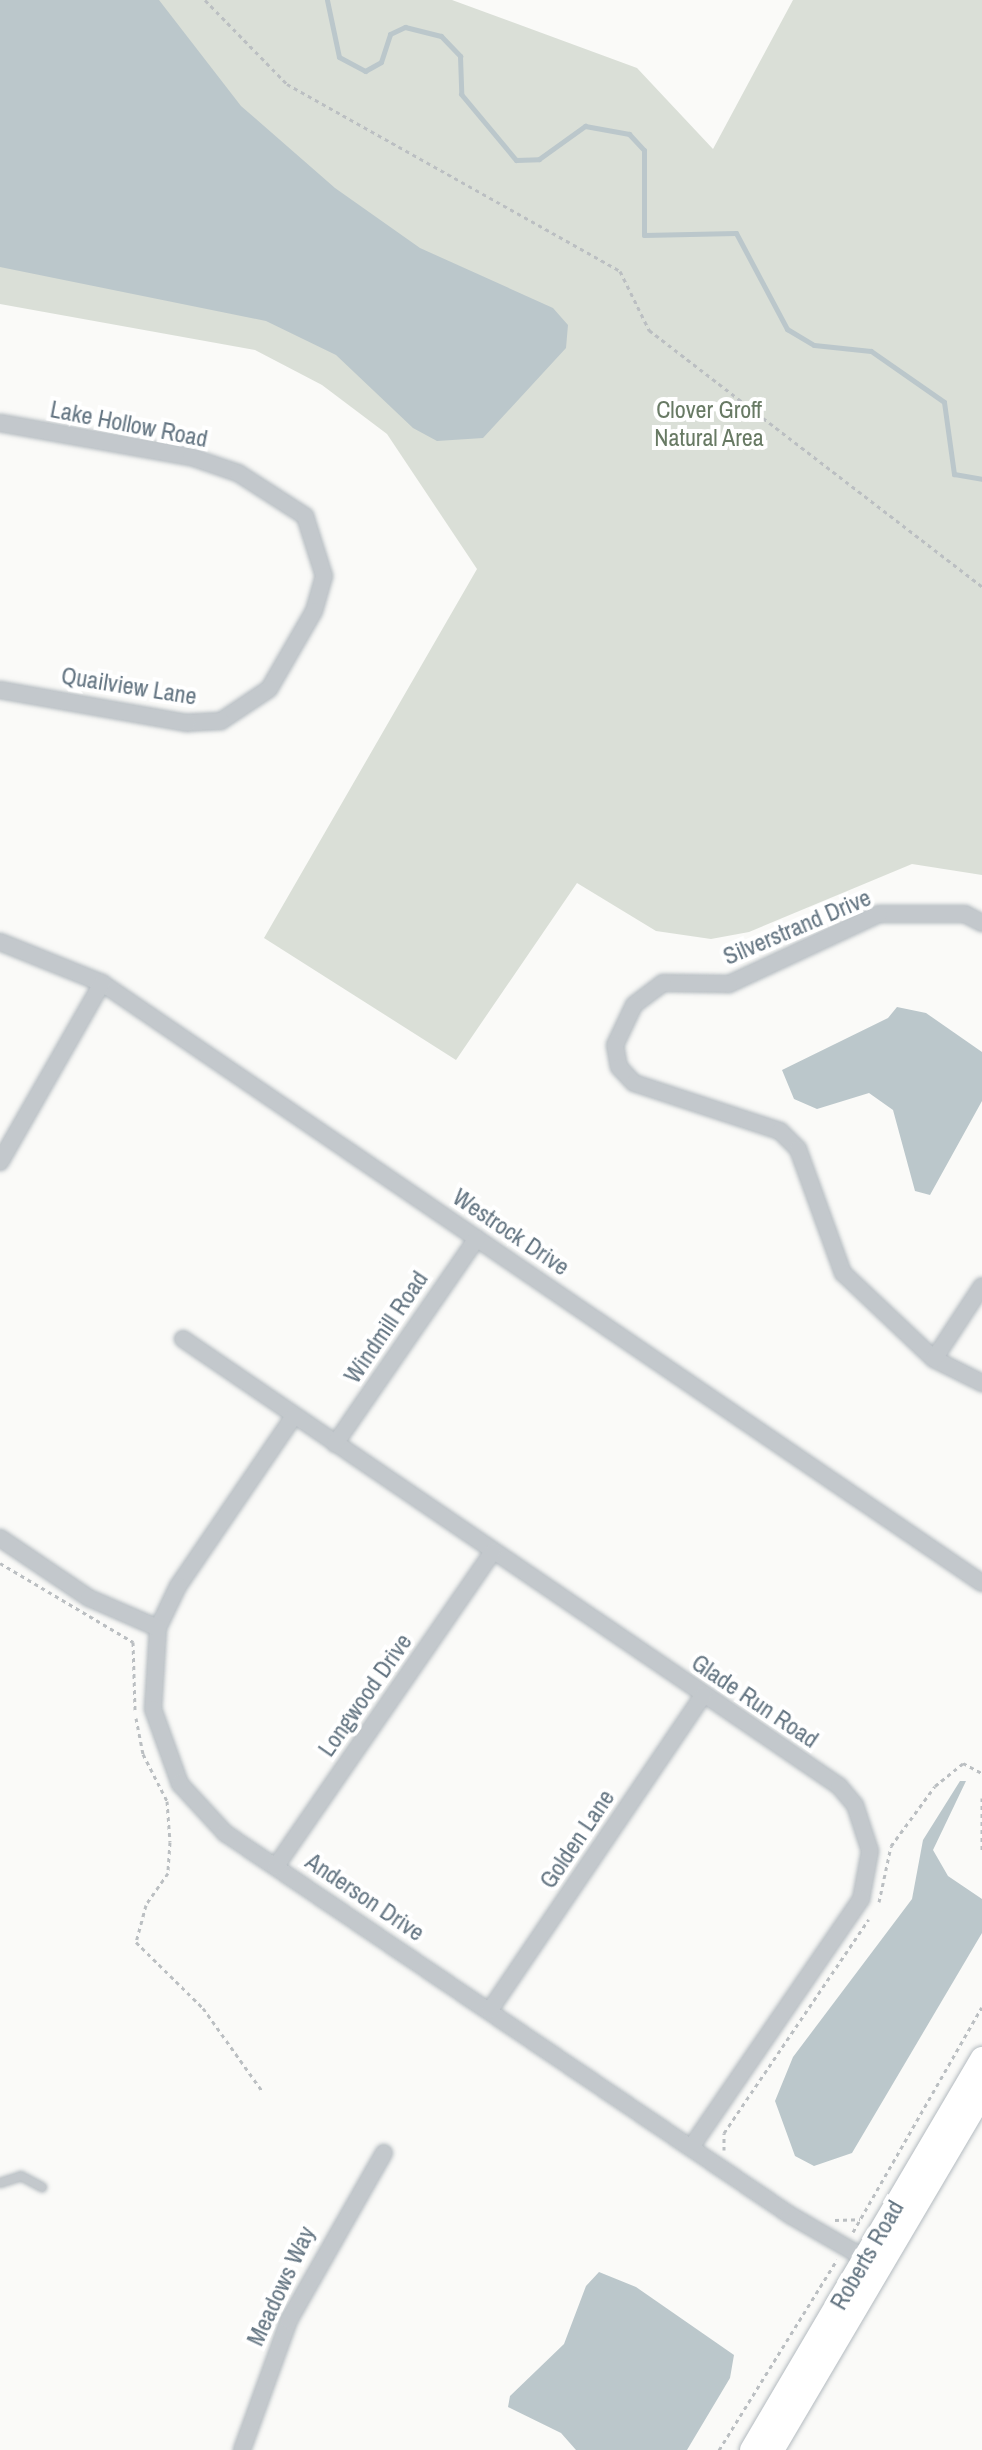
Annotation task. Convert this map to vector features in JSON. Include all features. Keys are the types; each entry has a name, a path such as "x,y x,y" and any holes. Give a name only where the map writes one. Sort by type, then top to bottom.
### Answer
{"main road":[{"name":"Roberts Road","path":"872,2263 982,2059"},
{"name":"Roberts Road","path":"752,2450 982,2094"},
{"path":"772,2450 827,2356 872,2263"}],"street":[{"name":"Lake Hollow Road","path":"0,423 191,457 238,473 305,516 318,540"},
{"name":"Quailview Lane","path":"0,690 187,723 221,721 248,709 269,689 314,611 324,576 318,540"},
{"name":"Silverstrand Drive","path":"934,1359 843,1273 809,1173 789,1140 756,1120 634,1083 619,1067 615,1045 634,1005 663,983 729,984 879,914 965,914 982,923"},
{"name":"Westrock Drive","path":"0,942 102,983 982,1583"},
{"path":"0,1162 102,983"},
{"name":"Windmill Road","path":"335,1444 477,1238"},
{"path":"982,1286 934,1359 982,1383"},
{"name":"Glade Run Road","path":"183,1339 839,1786 865,1828 870,1875 691,2147"},
{"name":"Anderson Drive","path":"294,1416 178,1586 158,1628 153,1709 171,1766 208,1818 691,2147 872,2263"},
{"path":"0,1538 89,1598 158,1628"},
{"name":"Longwood Drive","path":"276,1866 493,1552"},
{"name":"Golden Lane","path":"490,2010 703,1695"},
{"name":"Meadows Way","path":"242,2450 289,2320 384,2153"}],"lane":[{"path":"0,2183 21,2176 42,2187"}],"path":[{"path":"205,0 287,84 620,271 649,330 982,586"},
{"path":"0,1563 133,1642 143,1754 167,1801 170,1842 168,1873 135,1928 136,1942 203,2008 263,2092"},
{"path":"730,2155 724,2133 883,1896 891,1846 949,1770 963,1763 982,1773"},
{"path":"982,1798 982,1851"},
{"path":"828,2218 860,2219"}],"green space":[{"name":"Clover Groff Natural Area","path":"0,0 452,0 637,68 713,149 793,0 982,0 982,875 912,864 749,932 711,939 656,931 577,883 456,1060 264,938 477,569 387,434 322,385 255,350 0,304"}],"shaded area":[{"path":"0,0 159,0 241,106 335,188 420,248 553,308 568,325 566,348 483,438 437,441 413,428 336,355 266,321 0,267"},
{"path":"897,1007 926,1013 982,1052 982,1101 930,1195 915,1191 893,1110 869,1093 817,1109 794,1099 782,1070 888,1018"},
{"path":"960,1781 966,1781 933,1850 948,1876 982,1899 982,1933 852,2153 814,2166 795,2156 775,2101 793,2057 912,1899 923,1840"},
{"path":"599,2272 636,2287 734,2355 730,2378 687,2450 576,2450 561,2433 508,2407 510,2396 564,2344 586,2286"}],"waterway":[{"path":"327,0 339,57 365,71 381,62 390,34 405,27 441,36 460,56 461,94 516,160 539,159 585,126 629,134 644,150 644,235 736,233 787,329 814,345 871,351 944,402 954,474 982,479"}]}
